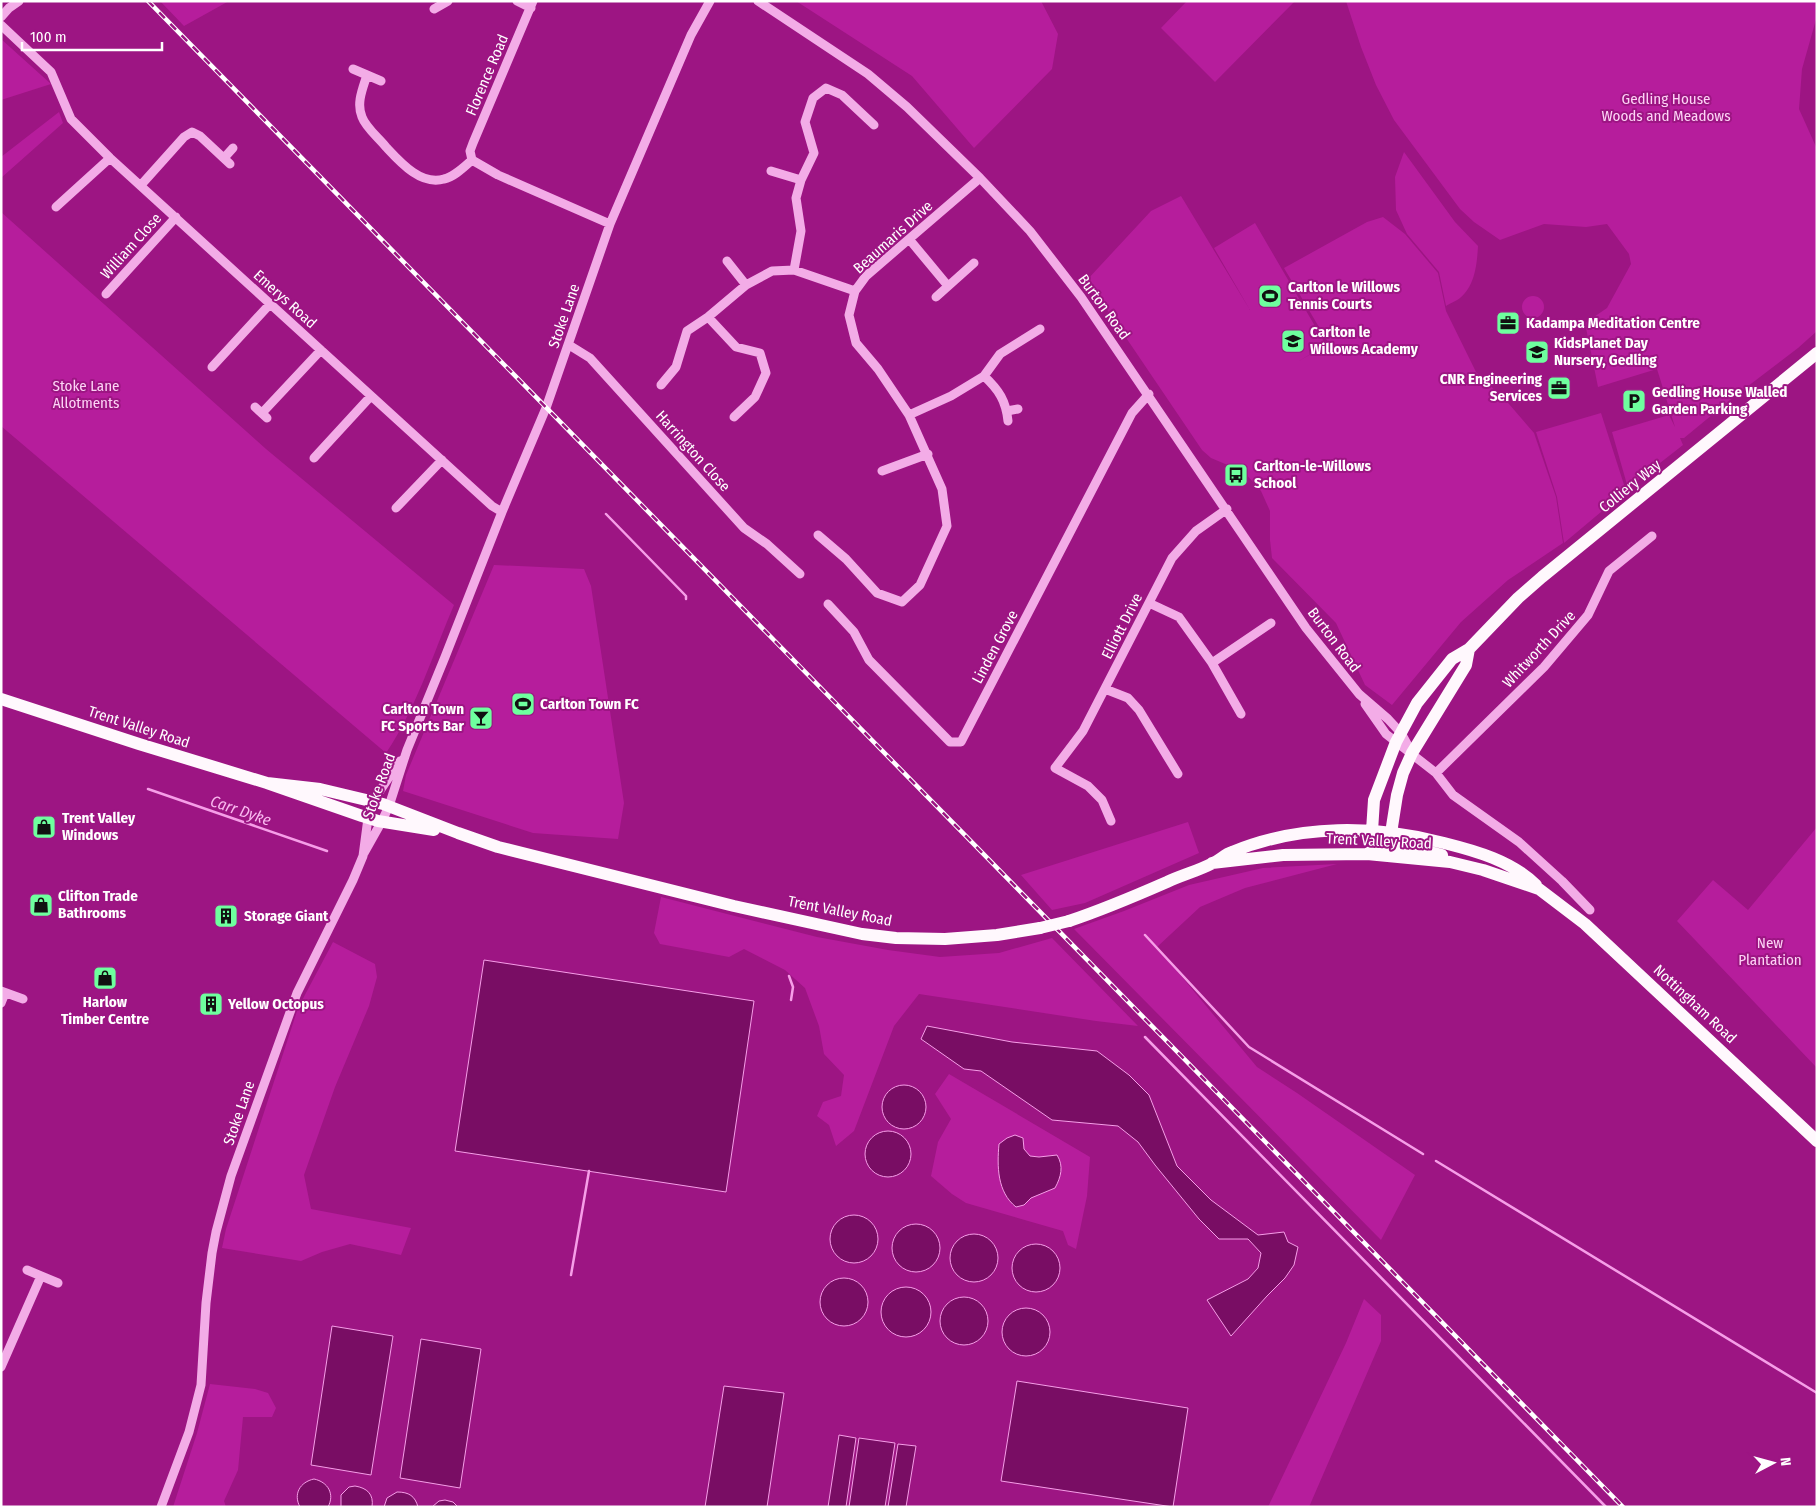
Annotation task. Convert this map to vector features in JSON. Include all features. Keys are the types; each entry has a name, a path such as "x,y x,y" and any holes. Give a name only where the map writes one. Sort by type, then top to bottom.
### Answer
{"main road":[{"name":"Colliery Way","path":"1372,831 1373,804 1398,738 1417,703 1452,659 1469,649 1518,598 1542,577 1817,354"},
{"name":"Colliery Way","path":"1391,833 1403,773 1412,753 1466,665 1469,649"},
{"name":"Trent Valley Road","path":"1,699 267,783 368,818 458,834"},
{"name":"Trent Valley Road","path":"267,783 320,789 389,806 458,834 498,847 717,902 862,934 896,938 945,939 997,935 1069,921 1097,912 1212,864 1231,852 1279,837 1314,831 1348,829 1391,833 1422,837 1460,847 1515,868 1544,892"},
{"path":"1372,831 1381,846"},
{"path":"1367,854 1381,846 1391,833"},
{"path":"1381,846 1422,850 1456,858 1464,866"},
{"name":"Trent Valley Road","path":"1212,864 1283,856 1367,854 1450,862 1483,870 1544,892"},
{"name":"Nottingham Road","path":"1544,892 1585,924 1817,1141"}],"street":[{"path":"1,17 19,1"},
{"path":"434,9 448,1"},
{"path":"516,1 532,4"},
{"name":"Stoke Lane","path":"450,643 546,408 610,224 691,35 710,1"},
{"name":"Burton Road","path":"758,1 868,74 907,107 980,178 1030,231 1081,297 1300,619 1359,694 1386,734 1398,738 1412,753 1436,773 1452,795 1519,842 1590,910"},
{"name":"Florence Road","path":"472,160 470,151 473,143 532,4"},
{"name":"Emerys Road","path":"1,25 51,72 72,118 110,158 141,184 492,506 502,512"},
{"path":"353,69 381,82"},
{"path":"367,76 360,101 362,117 394,155 412,172 422,178 433,181 444,179 472,160 498,176 610,224"},
{"path":"794,270 801,231 796,198 801,180 814,153 805,122 813,98 826,88 842,96 874,125"},
{"path":"141,184 184,137 192,132 200,136 227,161 233,148"},
{"path":"56,207 110,158"},
{"path":"770,171 801,180"},
{"name":"Beaumaris Drive","path":"818,535 846,560 877,593 902,602 920,585 947,526 942,489 928,454 908,415 878,369 856,343 849,314 855,291 866,276 980,178"},
{"name":"William Close","path":"106,294 176,217"},
{"path":"909,239 948,286"},
{"path":"727,261 746,285"},
{"path":"936,297 974,263"},
{"path":"661,385 676,367 687,331 708,318 746,285 772,271 794,270 855,291"},
{"path":"212,367 270,304"},
{"path":"708,318 736,347 760,353 766,373 755,397 734,417"},
{"path":"908,415 951,396 984,376 1000,354 1040,329"},
{"name":"Harrington Close","path":"569,345 590,358 744,528 767,544 800,574"},
{"path":"261,413 321,350"},
{"path":"984,376 995,387 1006,406 1008,422"},
{"name":"Linden Grove","path":"828,604 854,632 869,660 950,742 961,742 1132,413 1148,394"},
{"path":"314,458 371,396"},
{"path":"1007,411 1018,409"},
{"path":"882,470 928,454"},
{"path":"396,508 442,460"},
{"name":"Elliott Drive","path":"1111,821 1102,800 1088,786 1055,768 1083,731 1172,558 1196,531 1227,509"},
{"name":"Whitworth Drive","path":"1436,773 1544,667 1588,615 1609,571 1652,536"},
{"path":"1149,603 1179,617 1212,663 1242,714"},
{"path":"1212,663 1271,623"},
{"name":"Stoke Road","path":"364,853 389,806 407,750 450,643"},
{"path":"1105,689 1128,698 1139,710 1178,774"},
{"name":"Stoke Lane","path":"161,1507 189,1432 201,1384 206,1303 212,1253 231,1176 297,993 353,880 364,853 368,818 373,802 407,750"},
{"path":"1532,868 1539,860"},
{"path":"1,1002 3,992 23,998"},
{"path":"27,1270 58,1284"},
{"path":"1,1367 41,1276"}],"green space":[{"path":"160,1 229,1 184,26"},
{"path":"796,1 1041,1 1058,34 1052,69 974,148 912,76"},
{"path":"1187,1 1295,1 1215,82 1161,28"},
{"name":"Gedling House Woods and Meadows","path":"1346,1 1817,1 1817,16 1802,69 1799,109 1817,149 1817,331 1684,438 1680,438 1683,445 1628,488 1612,432 1669,415 1675,427 1657,369 1598,387 1585,323 1607,308 1631,264 1629,254 1607,224 1586,227 1544,224 1500,240 1474,222 1460,209 1394,120 1376,85"},
{"path":"1,39 51,84 1,100"},
{"path":"59,112 63,123 1,178 1,157"},
{"path":"1404,152 1455,222 1478,246 1476,267 1469,287 1459,299 1446,306 1439,272 1407,234 1396,210 1395,177"},
{"path":"1181,196 1250,310 1214,248 1255,223 1326,345 1297,362 1329,344 1284,268 1367,222 1383,217 1405,234 1438,273 1446,311 1476,372 1509,404 1534,433 1556,497 1563,543 1508,580 1461,622 1392,705 1365,685 1336,623 1272,558 1270,511 1261,491 1244,472 1211,458 1202,450 1087,280 1151,211"},
{"name":"Stoke Lane Allotments","path":"1,212 266,449 454,605 415,700 386,753 1,426"},
{"path":"1533,296 1541,299 1544,307 1541,315 1533,318 1525,315 1522,307 1525,299"},
{"path":"1601,413 1626,491 1564,543 1557,497 1536,432"},
{"name":"Carlton Town FC","path":"494,565 584,569 591,586 624,803 618,839 533,833 403,791 406,775"},
{"path":"1188,822 1199,853 1085,903 1052,910 1021,875"},
{"name":"New Plantation","path":"1817,827 1817,1068 1677,921 1713,880 1748,910"},
{"path":"1337,864 1245,888 1200,907 1157,947 1257,1067 1415,1175 1381,1240 1074,929 1189,885 1263,868"},
{"path":"661,897 817,937 940,957 999,953 1052,938 1138,1026 919,994 894,1026 854,1131 836,1146 829,1125 817,1116 823,1102 841,1096 844,1075 824,1054 819,1026 805,988 785,970 744,949 729,957 660,944 654,933"},
{"path":"333,942 375,964 377,977 369,1006 335,1087 304,1175 311,1209 411,1228 401,1255 350,1244 322,1252 301,1261 222,1248 226,1229 298,1008"},
{"path":"949,1074 1090,1157 1087,1196 1076,1249 1068,1245 1063,1231 966,1203 931,1176 938,1142 951,1119 935,1094"},
{"path":"1364,1299 1381,1315 1381,1341 1309,1507 1268,1507 1346,1343"},
{"path":"210,1384 255,1389 268,1393 276,1408 272,1417 243,1417 238,1470 224,1501 226,1507 173,1507 197,1433"}],"shaded area":[{"path":"484,960 754,1001 726,1192 455,1151"},
{"path":"927,1026 1012,1042 1097,1051 1129,1075 1149,1095 1177,1166 1211,1200 1258,1235 1284,1232 1288,1242 1298,1247 1294,1265 1285,1278 1231,1336 1207,1300 1248,1279 1258,1268 1261,1253 1248,1239 1219,1239 1199,1219 1138,1142 1118,1126 1052,1120 981,1071 964,1069 921,1039"},
{"path":"900,1085 908,1085 920,1091 926,1107 920,1123 908,1129 900,1129 888,1123 882,1111 882,1103 888,1091"},
{"path":"888,1131 901,1135 907,1141 911,1154 907,1167 901,1173 888,1177 875,1173 869,1167 865,1154 869,1141 875,1135"},
{"path":"1015,1135 1023,1138 1024,1149 1030,1156 1057,1155 1061,1167 1059,1180 1055,1188 1031,1198 1024,1205 1016,1207 1005,1194 998,1170 999,1144"},
{"path":"849,1215 859,1215 871,1222 878,1234 878,1244 871,1256 859,1263 849,1263 841,1259 834,1252 830,1244 830,1234 834,1226 841,1219"},
{"path":"911,1224 921,1224 930,1228 936,1234 940,1248 936,1262 930,1268 921,1272 911,1272 902,1268 896,1262 892,1253 892,1243 896,1234 902,1228"},
{"path":"974,1234 983,1236 991,1241 996,1249 998,1258 996,1267 991,1275 983,1280 974,1282 965,1280 957,1275 952,1267 950,1258 952,1249 957,1241 965,1236"},
{"path":"1036,1244 1045,1246 1053,1251 1058,1259 1060,1268 1058,1277 1053,1285 1045,1290 1036,1292 1027,1290 1019,1285 1014,1277 1012,1268 1014,1259 1019,1251 1027,1246"},
{"path":"839,1278 849,1278 858,1282 864,1288 867,1293 867,1311 858,1322 849,1326 839,1326 830,1322 824,1316 820,1307 820,1297 824,1288 830,1282"},
{"path":"906,1287 924,1294 931,1312 924,1330 906,1337 888,1330 881,1312 888,1294"},
{"path":"959,1297 969,1297 978,1301 984,1307 987,1312 987,1330 978,1341 969,1345 959,1345 950,1341 944,1335 940,1326 940,1316 944,1307 950,1301"},
{"path":"1021,1308 1031,1308 1043,1315 1050,1327 1050,1337 1043,1349 1031,1356 1021,1356 1013,1352 1006,1345 1002,1337 1002,1327 1006,1319 1013,1312"},
{"path":"332,1326 393,1336 371,1475 311,1465"},
{"path":"421,1339 481,1349 460,1488 400,1478"},
{"path":"1017,1381 1188,1408 1173,1507 1001,1481"},
{"path":"724,1386 784,1393 767,1507 705,1507"},
{"path":"839,1435 856,1438 846,1507 828,1507"},
{"path":"859,1438 895,1443 885,1507 849,1507"},
{"path":"898,1444 916,1446 906,1507 888,1507"},
{"path":"314,1479 323,1483 329,1489 331,1498 328,1507 300,1507 297,1498 299,1489 305,1483"},
{"path":"355,1486 369,1492 372,1499 372,1507 341,1507 341,1495 349,1487"},
{"path":"397,1492 411,1495 418,1507 384,1507 387,1498"},
{"path":"439,1501 453,1502 458,1507 432,1507"}],"waterway":[{"path":"606,514 686,596 686,599"},
{"name":"Carr Dyke","path":"148,789 327,851"},
{"path":"1145,935 1249,1047 1423,1154"},
{"path":"789,976 793,987 791,1000"},
{"path":"1145,1037 1606,1507"},
{"path":"1436,1161 1817,1393"},
{"path":"571,1275 589,1171"}],"railway":[{"path":"148,1 1623,1507"}],"place":[{"name":"Carlton le Willows Tennis Courts","path":"1270,296"},
{"name":"Kadampa Meditation Centre","path":"1508,323"},
{"name":"Carlton le Willows Academy","path":"1293,341"},
{"name":"KidsPlanet Day Nursery, Gedling","path":"1537,352"},
{"name":"CNR Engineering Services","path":"1559,388"},
{"name":"Gedling House Walled Garden Parking","path":"1634,401"},
{"name":"Carlton-le-Willows School","path":"1236,475"},
{"name":"Carlton Town FC","path":"523,704"},
{"name":"Carlton Town FC Sports Bar","path":"481,718"},
{"name":"Trent Valley Windows","path":"44,827"},
{"name":"Clifton Trade Bathrooms","path":"41,905"},
{"name":"Storage Giant","path":"226,916"},
{"name":"Harlow Timber Centre","path":"105,978"},
{"name":"Yellow Octopus","path":"211,1004"}]}
